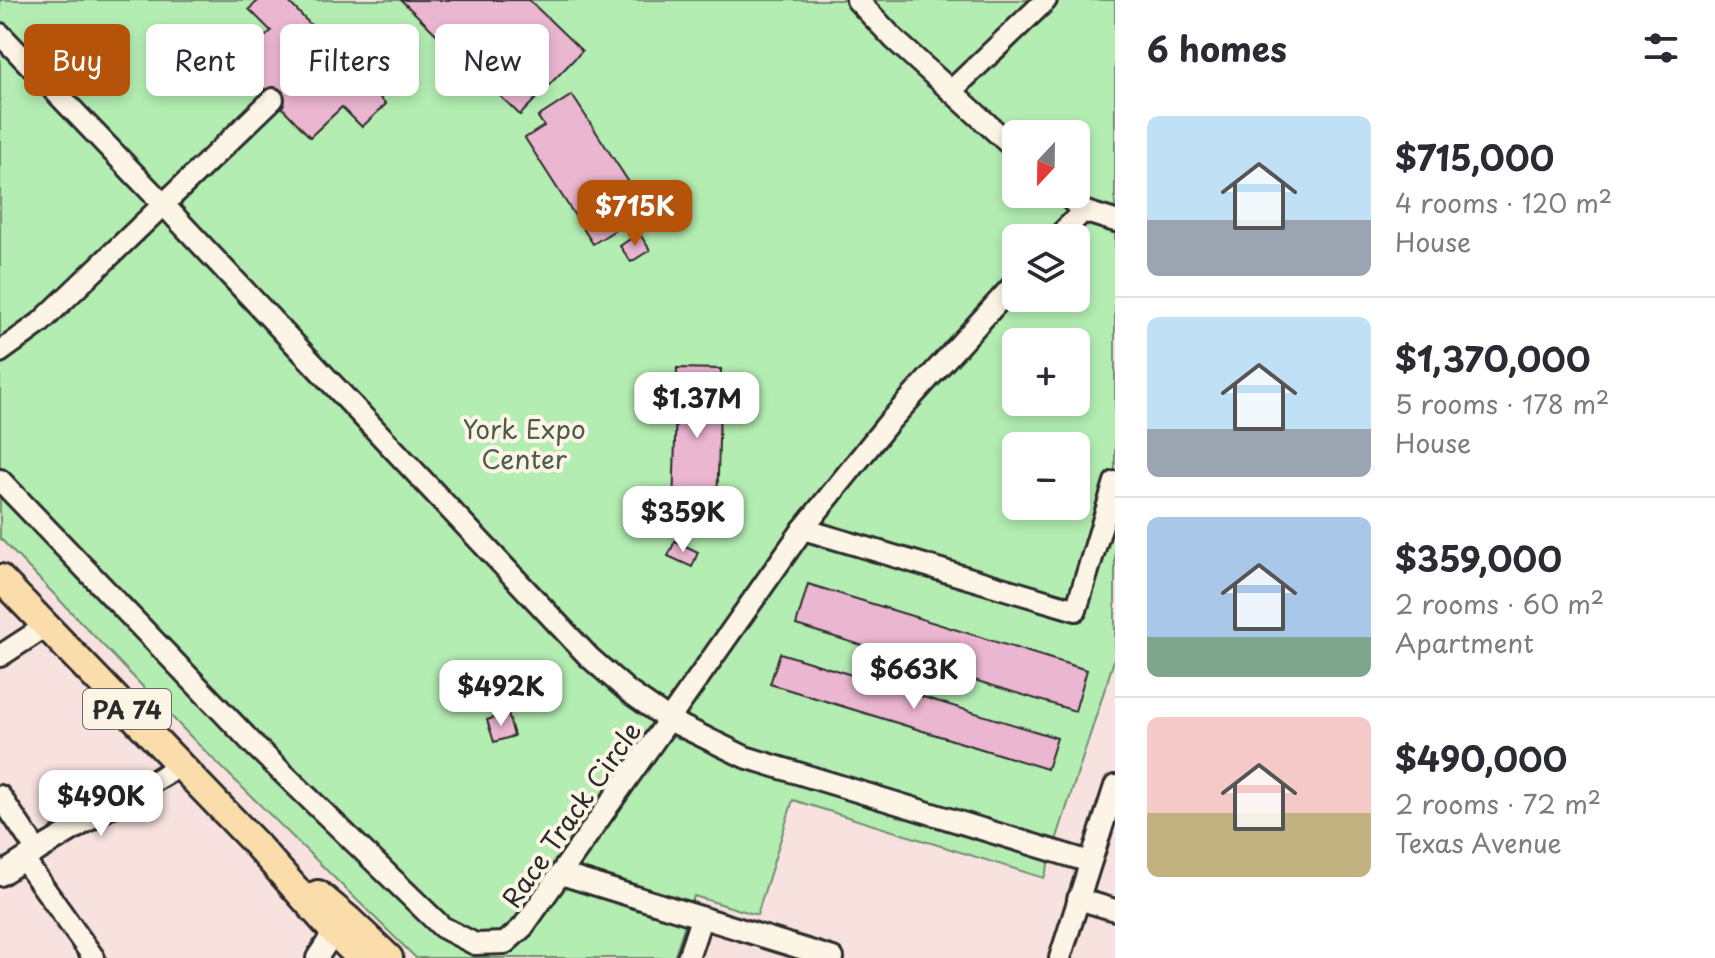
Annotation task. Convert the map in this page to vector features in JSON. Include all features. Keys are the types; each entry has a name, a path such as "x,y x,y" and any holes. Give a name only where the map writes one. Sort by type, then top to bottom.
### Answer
{"main road":[{"name":"PA 74","path":"0,578 181,765 360,958"},
{"name":"PA 74","path":"253,841 349,920 389,958"}],"street":[{"path":"857,0 895,40 1002,137"},
{"path":"951,91 1046,0"},
{"path":"0,34 589,657 629,692 669,720 745,757 1090,862"},
{"path":"0,352 40,323 273,99"},
{"path":"1080,208 1115,221"},
{"path":"1070,224 1083,211"},
{"name":"Race Track Circle","path":"0,480 256,747 442,927 475,944 505,943 523,927 803,529 889,422 1002,297"},
{"path":"803,529 1076,610 1115,482"},
{"path":"0,656 46,626"},
{"path":"0,875 181,765"},
{"path":"1060,958 1115,786"},
{"path":"0,796 30,855 94,958"},
{"path":"561,874 833,958"},
{"path":"1078,899 1115,910"},
{"path":"688,958 701,919"},
{"path":"317,958 334,932"}],"green space":[{"name":"York Expo Center","path":"0,0 1115,0 1115,657 1044,878 793,800 757,915 694,896 674,958 416,958 195,741 0,538"}],"building":[{"path":"259,0 287,0 310,24 280,24 280,96 378,96 386,104 362,127 342,107 310,137 264,88 264,38 271,31 249,9"},
{"path":"401,0 529,0 582,51 549,85 549,24 435,24 435,33"},
{"path":"572,95 647,210 593,244 525,138 544,126 538,117"},
{"path":"500,96 538,96 520,115"},
{"path":"639,233 650,250 631,262 620,246"},
{"path":"677,368 721,369 717,511 673,510"},
{"path":"675,541 698,552 692,567 668,556"},
{"path":"808,584 1087,670 1075,711 796,625"},
{"path":"780,653 1057,738 1047,769 770,684"},
{"path":"508,713 514,736 494,742 487,720"}]}
